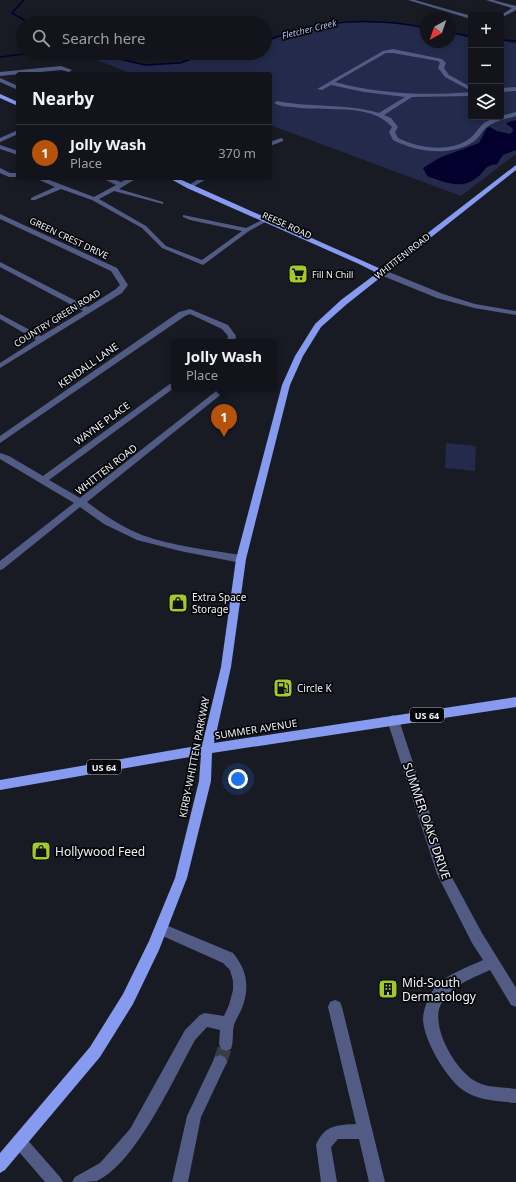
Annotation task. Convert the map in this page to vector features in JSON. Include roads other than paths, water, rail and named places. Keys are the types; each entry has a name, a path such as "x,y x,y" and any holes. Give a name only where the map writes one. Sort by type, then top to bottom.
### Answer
{"main road":[{"path":"0,91 16,98"},
{"path":"0,96 16,103"},
{"name":"WHITTEN ROAD","path":"298,356 318,326 344,302 516,167"},
{"name":"REESE ROAD","path":"176,180 189,187 197,196 263,221 355,266 381,272"},
{"name":"KIRBY-WHITTEN PARKWAY","path":"0,1165 95,1052 128,999 160,929 180,878 205,781 207,749 226,667 242,559 286,385 298,356"},
{"name":"SUMMER AVENUE","path":"0,785 207,749 516,702"}],"street":[{"path":"410,0 422,1 468,17"},
{"path":"488,0 516,8"},
{"path":"504,15 516,8"},
{"path":"320,89 385,52 393,51 440,60 443,63 441,68 447,76 468,88"},
{"path":"20,72 61,68 71,69 63,72"},
{"path":"0,74 16,72"},
{"path":"1,81 16,87"},
{"path":"331,83 360,90 412,95 440,97 468,94"},
{"path":"504,90 516,89"},
{"path":"379,115 412,95"},
{"path":"277,103 309,107 345,108 379,115 393,123 395,127 392,132 395,139 407,145 430,149 446,149 471,141 480,129 488,123 516,114"},
{"path":"0,140 16,133"},
{"path":"272,143 281,140"},
{"path":"0,147 16,152"},
{"path":"0,170 9,175 16,175"},
{"path":"44,180 94,199 144,227 164,247 203,263 247,230 263,221"},
{"path":"110,180 121,185"},
{"path":"94,199 130,180"},
{"path":"189,187 201,180"},
{"path":"33,200 62,186"},
{"path":"113,189 161,203"},
{"name":"GREEN CREST DRIVE","path":"0,216 114,270 124,285"},
{"path":"185,216 205,222 232,225 247,230"},
{"path":"0,264 87,310"},
{"name":"REESE ROAD","path":"381,272 440,296 474,306 516,313"},
{"name":"COUNTRY GREEN ROAD","path":"0,366 119,291 124,285"},
{"name":"KENDALL LANE","path":"0,440 182,314 190,311 225,327 231,339"},
{"path":"0,316 42,340"},
{"name":"WAYNE PLACE","path":"43,480 171,386"},
{"name":"WHITTEN ROAD","path":"0,566 221,391"},
{"path":"0,456 6,458 81,503 107,522 140,538 180,548 242,559"},
{"name":"SUMMER OAKS DRIVE","path":"393,720 444,874 465,917 516,1000"},
{"path":"160,929 228,958 236,966 241,979 238,1004 227,1024 226,1044"},
{"path":"493,962 461,978 442,990 433,1004 430,1021 432,1030 452,1069 463,1083 479,1091 516,1096"},
{"path":"335,1007 377,1182"},
{"path":"80,1182 106,1168 135,1134 190,1035 204,1020 227,1024"},
{"path":"180,1182 194,1116 220,1062"},
{"path":"329,1182 323,1145 335,1132 365,1131"},
{"path":"19,1141 55,1182"}],"waterway":[{"path":"17,16 12,13 24,0"},
{"name":"Fletcher Creek","path":"272,39 310,27 344,22 393,23 420,27"},
{"name":"Fletcher Creek","path":"456,33 468,36"},
{"name":"Fletcher Creek","path":"504,40 516,41"},
{"name":"Fletcher Creek","path":"0,57 16,55"},
{"name":"Fletcher Creek","path":"124,60 145,65 180,63 189,60"}],"tunnel":[{"path":"220,1062 226,1044"}],"place":[{"name":"Fill N Chill","path":"298,274"},
{"name":"Jolly Wash","path":"224,437"},
{"name":"Extra Space Storage","path":"178,603"},
{"name":"Circle K","path":"283,688"},
{"name":"Hollywood Feed","path":"41,851"},
{"name":"Mid-South Dermatology","path":"388,989"}]}
